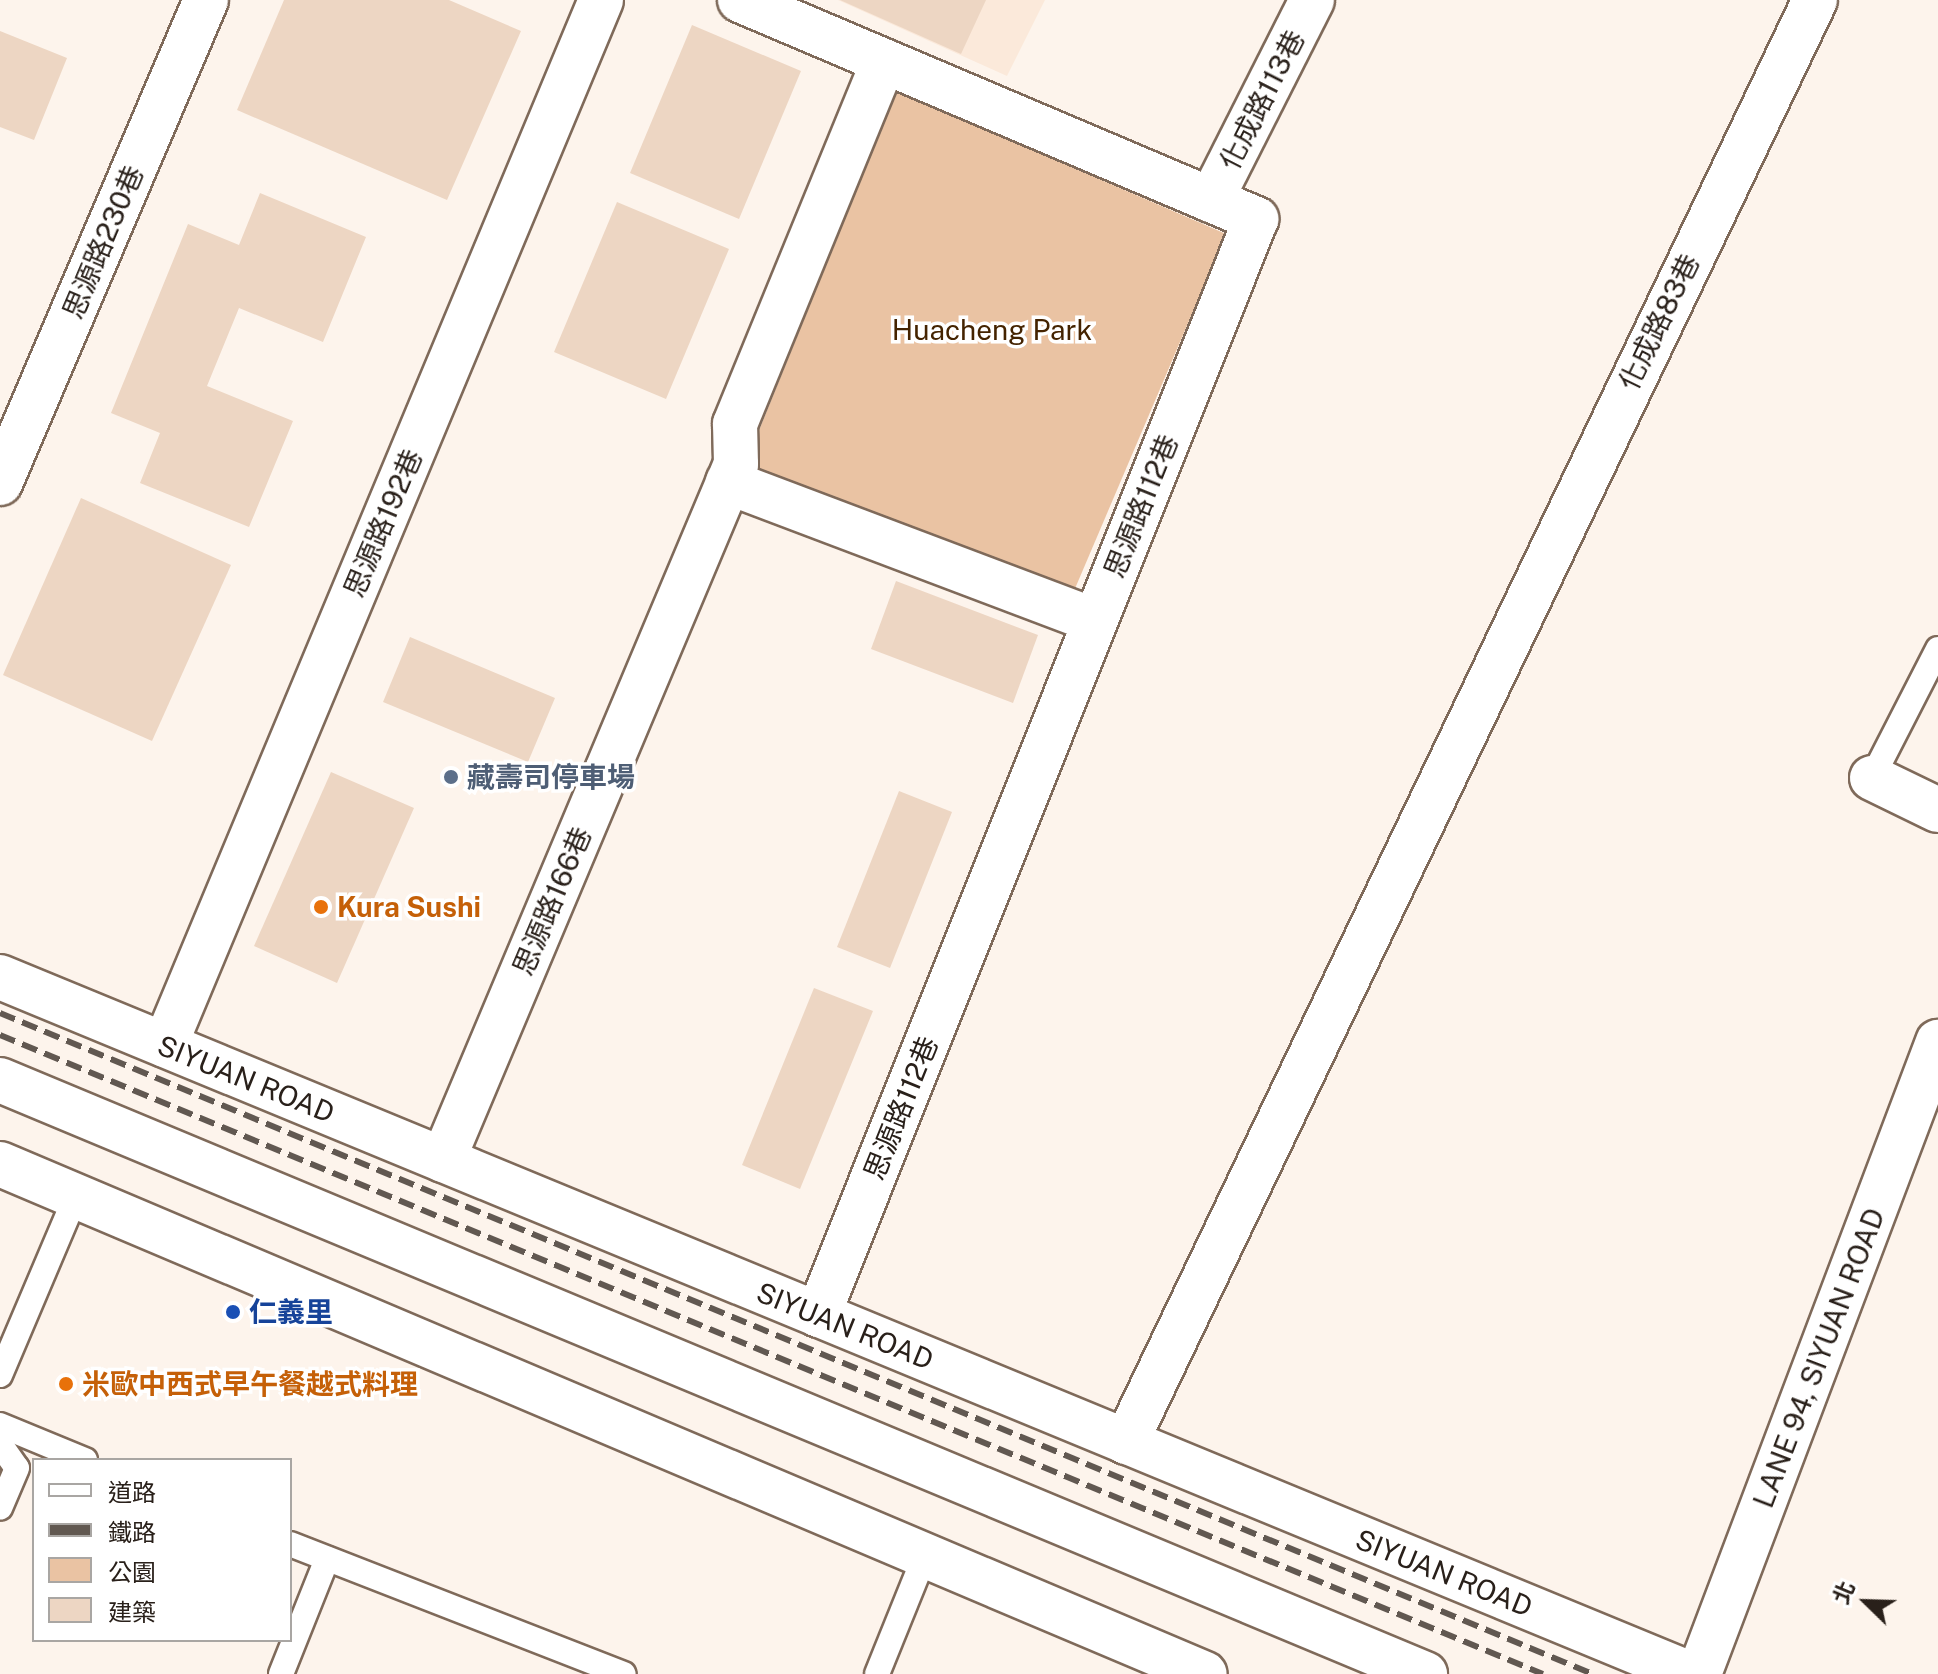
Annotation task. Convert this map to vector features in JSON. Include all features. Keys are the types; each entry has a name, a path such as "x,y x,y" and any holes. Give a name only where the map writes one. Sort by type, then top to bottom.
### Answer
{"street":[{"name":"思源路230巷","path":"0,483 206,0"},
{"name":"思源路192巷","path":"165,1045 601,0"},
{"name":"思源路112巷","path":"740,0 1256,219 818,1315"},
{"name":"化成路113巷","path":"1211,200 1312,0"},
{"name":"化成路83巷","path":"1126,1442 1502,644 1815,0"},
{"path":"884,61 735,424 732,473 1095,621"},
{"name":"思源路166巷","path":"443,1160 732,473"},
{"path":"1872,778 1937,807"},
{"name":"SIYUAN ROAD","path":"0,977 1690,1674"},
{"name":"LANE 94, SIYUAN ROAD","path":"1699,1674 1938,1042"},
{"path":"0,1080 1425,1674"},
{"path":"0,1164 1205,1674"}],"lane":[{"path":"1872,778 1938,649"},
{"path":"0,1375 76,1196"},
{"path":"0,1425 80,1458"},
{"path":"0,1444 17,1468 0,1508"},
{"path":"292,1545 624,1674"},
{"path":"877,1674 925,1555"},
{"path":"281,1674 327,1559"}],"shaded area":[{"path":"838,0 1045,0 1007,76"}],"green space":[{"name":"Huacheng Park","path":"896,91 1226,234 1068,605 745,465"}],"building":[{"path":"284,0 449,0 521,31 447,200 237,110"},
{"path":"840,0 986,0 961,54"},
{"path":"692,25 801,71 739,219 630,173"},
{"path":"0,31 67,58 34,140 0,127"},
{"path":"260,193 366,237 323,342 239,308 207,386 293,421 249,527 140,483 160,433 111,413 188,224 239,245"},
{"path":"617,202 729,249 666,399 554,352"},
{"path":"81,498 231,565 152,741 3,675"},
{"path":"896,581 1038,635 1013,703 871,649"},
{"path":"410,637 555,698 528,762 383,702"},
{"name":"Kura Sushi","path":"331,772 414,808 337,983 254,946"},
{"path":"899,791 952,812 890,968 837,947"},
{"path":"814,988 873,1011 800,1189 742,1165"}],"railway":[{"path":"0,1013 1593,1674"},
{"path":"0,1035 1543,1674"}],"place":[{"name":"藏壽司停車場","path":"451,777"},
{"name":"Kura Sushi","path":"321,907"},
{"name":"仁義里","path":"233,1312"},
{"name":"米歐中西式早午餐越式料理","path":"66,1384"}]}
